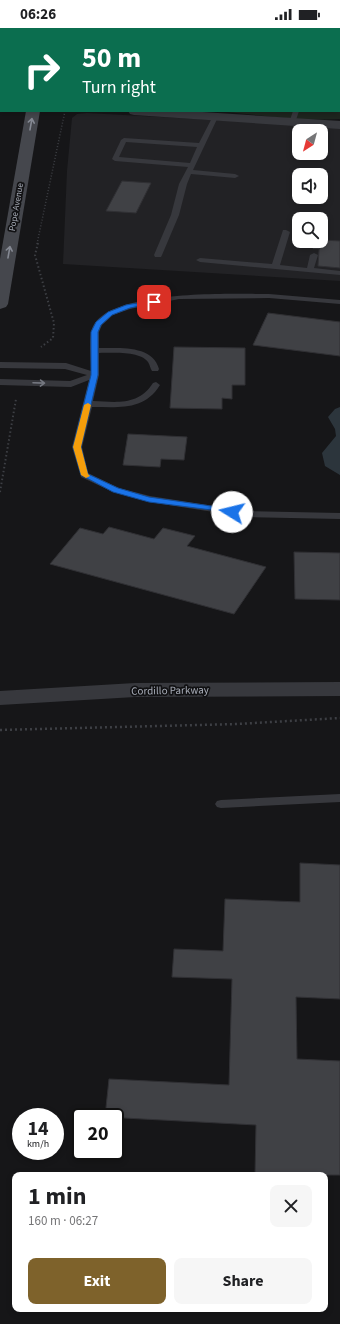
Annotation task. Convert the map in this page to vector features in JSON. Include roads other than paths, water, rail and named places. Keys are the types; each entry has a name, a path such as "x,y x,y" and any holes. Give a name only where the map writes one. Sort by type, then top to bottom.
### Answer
{"main road":[{"name":"Pope Avenue","path":"0,304 33,112"}],"street":[{"path":"148,112 215,117 294,117 340,125"},
{"name":"Cordillo Parkway","path":"0,698 135,690 340,689"}],"lane":[{"path":"158,254 176,214 183,184 215,117"},
{"path":"192,165 115,159 124,140 202,145"},
{"path":"189,172 235,176"},
{"path":"275,267 286,232"},
{"path":"310,270 316,248"},
{"path":"200,260 340,273"},
{"path":"340,302 269,296 179,297 128,307 110,313 98,324 95,332 95,375 77,447 84,475 116,490 149,499 246,514 340,516"},
{"path":"95,351 125,351 144,354 153,359 156,369"},
{"path":"0,365 66,366 95,375"},
{"path":"0,382 71,384 95,375"},
{"path":"88,404 134,403 146,398 153,392 156,385"},
{"path":"221,804 340,798"}]}
